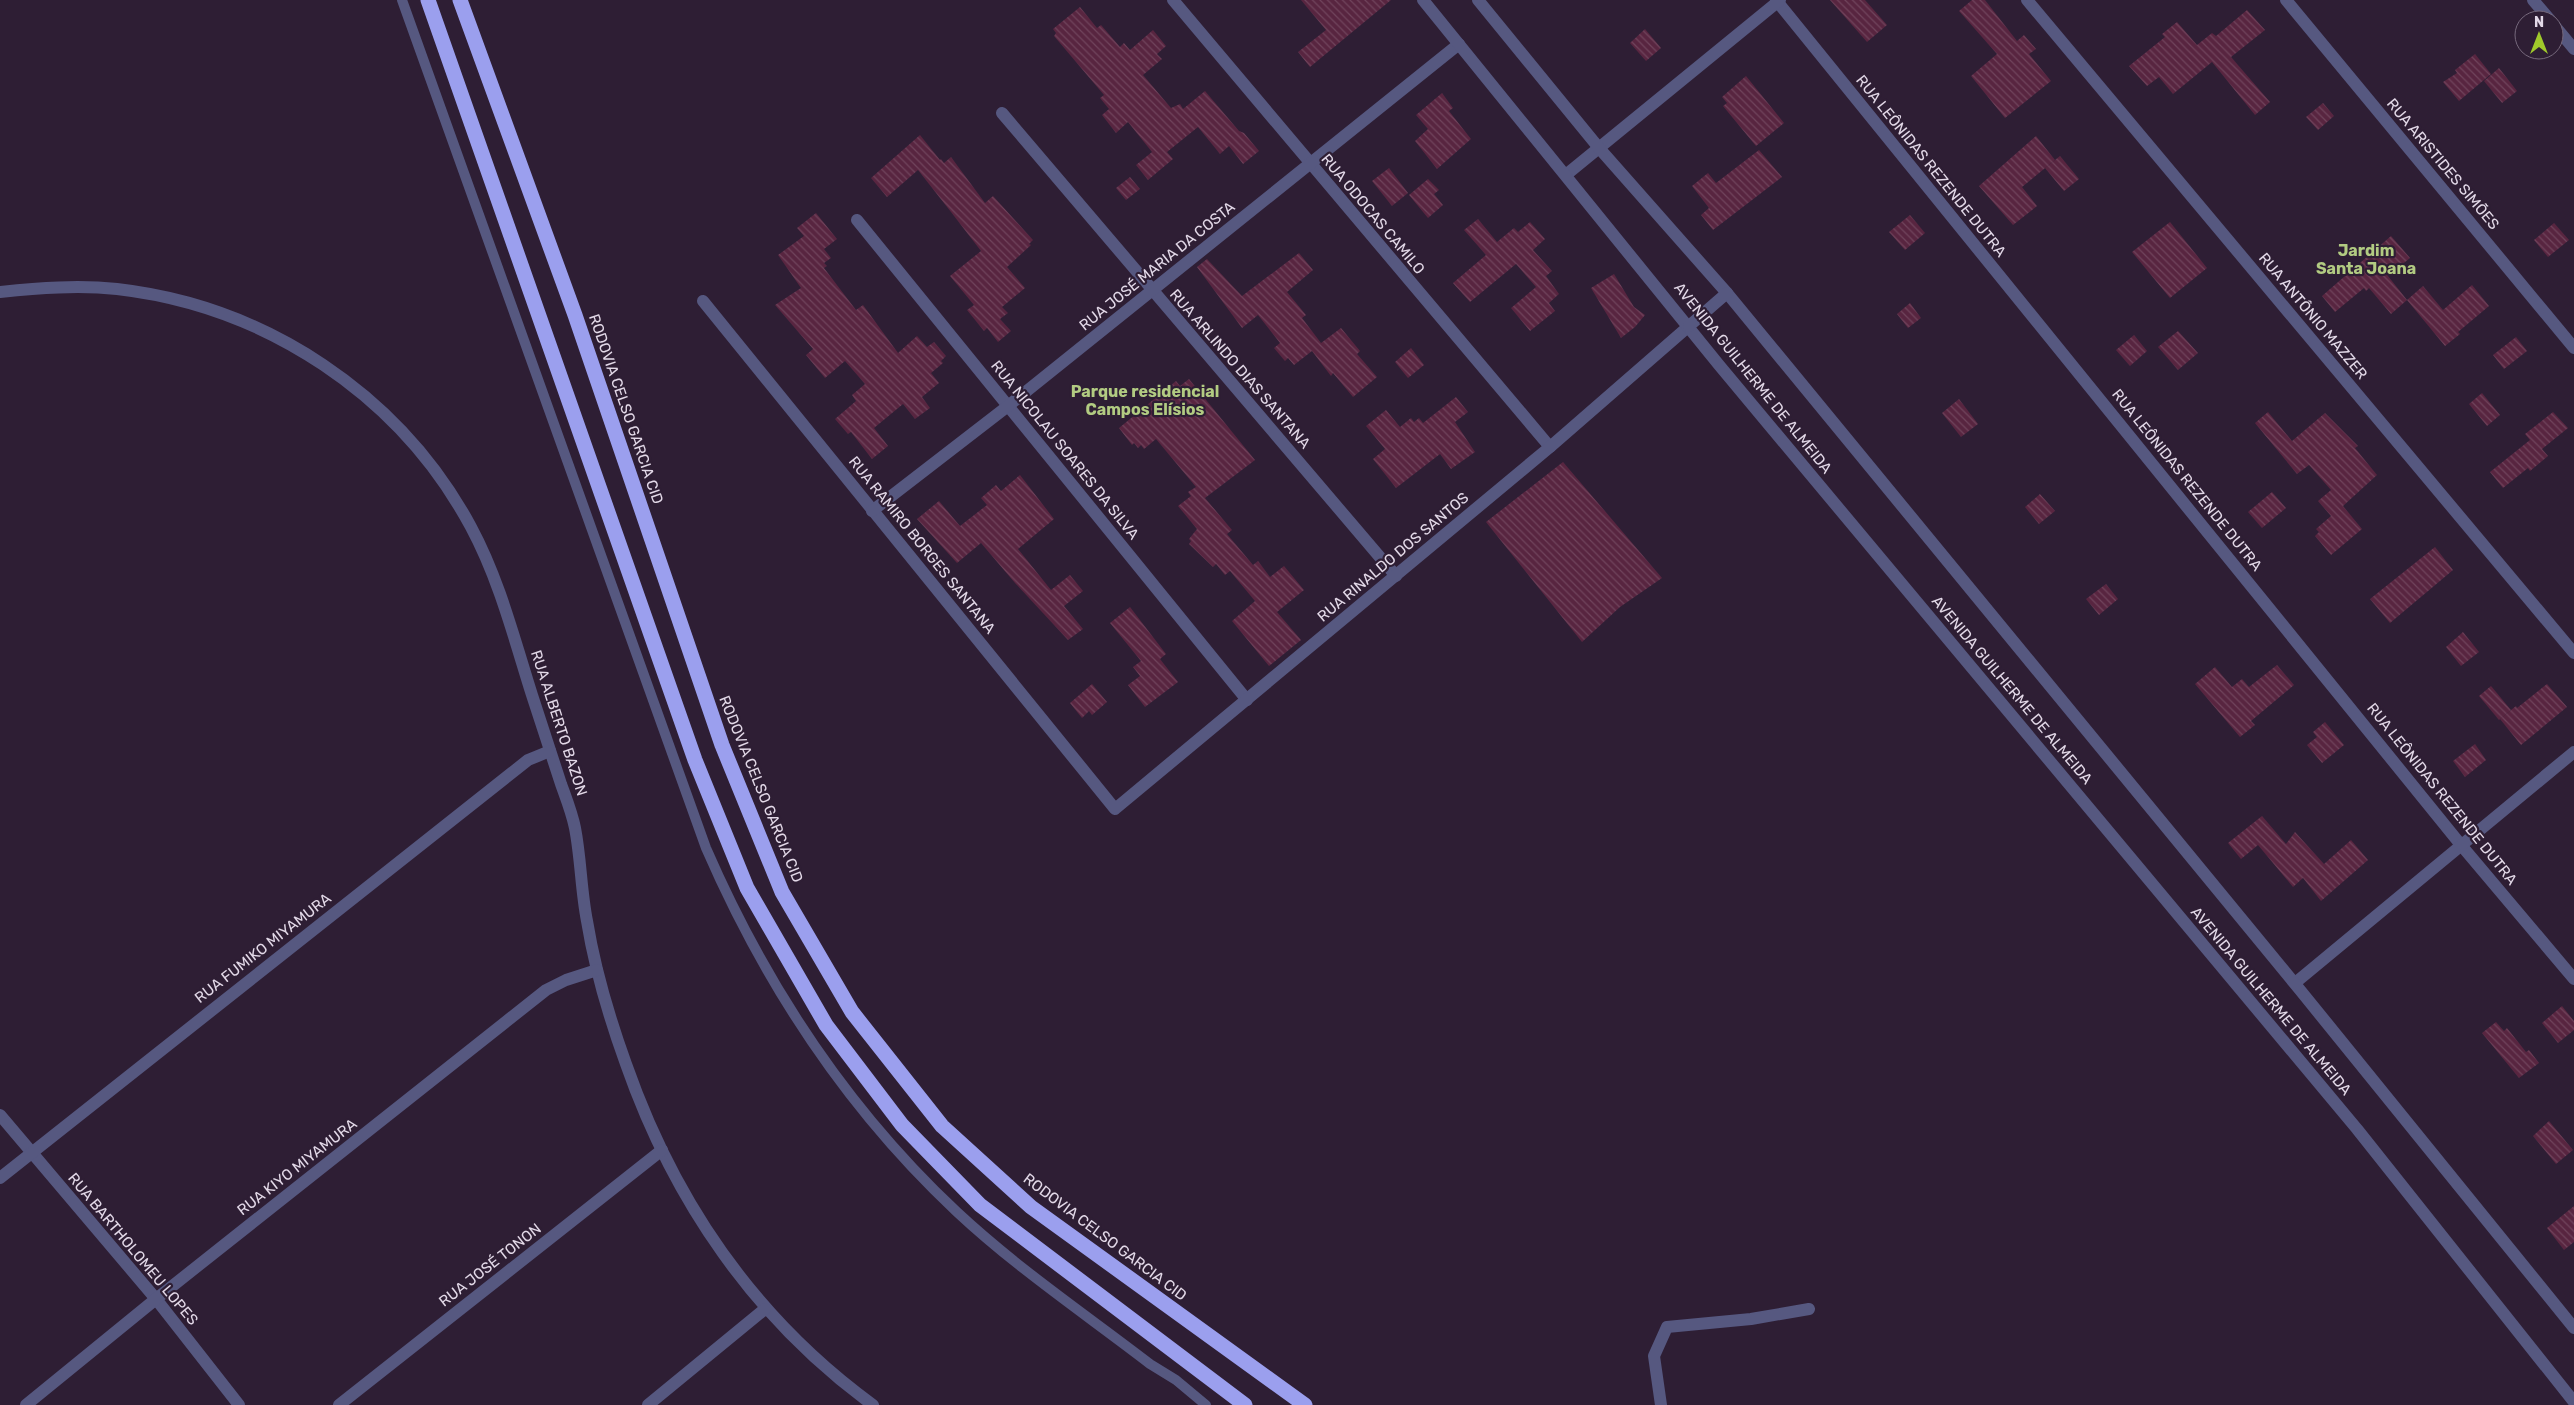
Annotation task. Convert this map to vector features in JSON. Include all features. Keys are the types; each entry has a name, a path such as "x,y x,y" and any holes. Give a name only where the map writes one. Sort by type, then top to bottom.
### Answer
{"highway":[{"path":"428,0 695,760 747,888 826,1025 902,1125 980,1205 1245,1405"},
{"name":"RODOVIA CELSO GARCIA CID","path":"460,0 575,315 722,745 782,892 852,1012 942,1126 1031,1207 1305,1405"},
{"path":"1190,1363 1232,1405"}],"street":[{"name":"RUA ODOCAS CAMILO","path":"1173,0 1550,447"},
{"name":"AVENIDA GUILHERME DE ALMEIDA","path":"1423,0 1689,326 2165,901 2357,1129 2574,1402"},
{"name":"AVENIDA GUILHERME DE ALMEIDA","path":"1478,0 1599,148 1727,294 2295,983 2574,1328"},
{"name":"RUA ANTÔNIO MAZZER","path":"2027,0 2574,653"},
{"name":"RUA ARISTIDES SIMÕES","path":"2286,0 2574,348"},
{"path":"2533,0 2542,10"},
{"path":"1566,174 1778,1"},
{"name":"RUA LEÔNIDAS REZENDE DUTRA","path":"1778,1 2461,844 2574,979"},
{"path":"2564,37 2574,49"},
{"name":"RUA JOSÉ MARIA DA COSTA","path":"872,510 1008,406 1459,44"},
{"name":"RUA ARLINDO DIAS SANTANA","path":"1002,113 1151,291 1396,576"},
{"name":"RUA NICOLAU SOARES DA SILVA","path":"857,220 1247,700"},
{"name":"RUA ALBERTO BAZON","path":"0,292 76,287 114,289 190,303 226,315 270,334 327,366 356,388 409,438 453,496 471,527 500,594 575,827 584,904 597,970 626,1067 662,1150 687,1199 711,1238 765,1309 821,1364 873,1405"},
{"name":"RUA RINALDO DOS SANTOS","path":"1115,809 1550,447 1727,294"},
{"name":"RUA RAMIRO BORGES SANTANA","path":"703,301 1115,809"},
{"name":"RUA FUMIKO MIYAMURA","path":"0,1178 528,760 550,752"},
{"path":"2295,983 2574,752"},
{"name":"RUA KIYO MIYAMURA","path":"26,1405 156,1299 546,990 566,980 597,970"},
{"name":"RUA BARTHOLOMEU LOPES","path":"0,1115 156,1299 239,1405"},
{"name":"RUA JOSÉ TONON","path":"339,1405 662,1150"},
{"path":"648,1405 765,1309"},
{"path":"1661,1405 1654,1356 1667,1327 1751,1320 1809,1309"}],"lane":[{"path":"402,0 706,848 754,951 814,1048 848,1094 920,1177 998,1248 1150,1364 1176,1380 1206,1405"}],"building":[{"path":"1301,0 1391,0 1310,67 1298,52 1326,30"},
{"path":"1830,0 1865,0 1887,25 1867,42"},
{"path":"1972,0 1985,0 2017,41 2024,35 2036,49 2029,54 2051,81 2005,118 1971,76 1997,54 1959,11"},
{"path":"1080,7 1097,28 1101,25 1120,47 1124,43 1130,50 1153,30 1166,46 1157,54 1162,59 1143,75 1171,108 1180,104 1183,109 1205,91 1259,151 1243,164 1229,146 1220,154 1198,127 1167,152 1173,159 1148,180 1136,165 1152,152 1128,122 1116,133 1102,115 1109,109 1100,98 1104,95 1054,36 1056,33 1053,29"},
{"path":"2247,10 2265,30 2231,57 2270,102 2255,115 2212,62 2173,94 2159,77 2147,86 2129,66 2165,37 2162,34 2177,22 2197,45 2212,33 2216,36"},
{"path":"1645,29 1661,48 1646,61 1630,43"},
{"path":"2475,54 2491,74 2459,101 2443,82 2457,73 2455,70"},
{"path":"2499,68 2517,91 2502,103 2484,81"},
{"path":"1746,76 1784,123 1756,146 1723,106 1727,103 1722,97"},
{"path":"1442,93 1453,108 1449,111 1471,139 1437,169 1415,141 1428,129 1416,115"},
{"path":"2323,103 2334,116 2318,130 2306,117"},
{"path":"920,135 944,163 951,157 985,203 993,196 1033,240 1029,244 1031,245 1007,267 1025,288 1002,307 1008,313 1000,319 1011,331 998,342 987,328 984,331 967,310 974,305 950,276 981,251 951,212 918,170 887,197 871,178"},
{"path":"2036,136 2055,160 2022,187 2037,206 2013,225 1979,186"},
{"path":"1759,150 1782,177 1713,230 1701,215 1709,208 1692,186 1708,173 1716,183"},
{"path":"2060,156 2079,179 2064,191 2045,168"},
{"path":"1389,168 1408,193 1392,206 1372,181"},
{"path":"1130,177 1140,189 1126,200 1116,188"},
{"path":"1428,179 1439,190 1434,194 1443,205 1428,218 1409,195"},
{"path":"816,213 837,239 824,249 831,258 824,263 827,266 824,268 856,310 863,305 898,353 917,336 927,347 934,342 946,356 941,361 943,363 931,373 939,383 922,397 930,408 915,419 903,404 874,428 888,446 872,459 851,432 848,434 835,419 856,401 852,395 865,384 845,361 825,378 806,355 813,349 775,305 801,288 778,255 804,236 797,228"},
{"path":"1910,215 1925,233 1905,250 1889,232"},
{"path":"1478,219 1497,242 1514,228 1518,232 1530,222 1545,239 1533,250 1552,271 1546,276 1559,294 1549,303 1555,311 1530,331 1511,308 1536,287 1516,264 1470,302 1453,283 1486,255 1464,230"},
{"path":"2170,222 2207,268 2170,298 2132,252"},
{"path":"2554,223 2569,240 2548,257 2534,240"},
{"path":"2391,236 2410,258 2388,276 2407,300 2391,314 2369,288 2366,291 2364,288 2335,312 2322,296"},
{"path":"1299,253 1313,270 1287,292 1306,315 1302,318 1321,343 1341,328 1360,351 1357,354 1377,377 1353,397 1333,373 1331,376 1312,351 1294,365 1288,358 1285,361 1274,348 1280,343 1258,315 1242,328 1197,267 1207,259 1242,296"},
{"path":"1614,274 1634,307 1645,315 1635,327 1621,338 1591,288"},
{"path":"2472,285 2489,306 2458,332 2460,334 2445,346 2407,300 2423,286 2443,310"},
{"path":"1910,303 1921,318 1908,328 1897,314"},
{"path":"2178,331 2198,353 2178,370 2158,347"},
{"path":"2134,335 2147,351 2130,366 2116,350"},
{"path":"2516,337 2527,351 2504,369 2493,355"},
{"path":"1411,348 1424,365 1408,378 1395,362"},
{"path":"1189,379 1255,460 1205,498 1232,530 1227,534 1253,565 1258,561 1270,577 1284,566 1304,590 1277,612 1301,640 1269,666 1232,621 1255,601 1230,571 1225,575 1216,564 1213,567 1189,544 1191,541 1189,539 1197,529 1178,506 1191,496 1188,492 1196,487 1156,439 1144,449 1141,445 1138,448 1134,443 1132,445 1119,428 1176,381 1180,386"},
{"path":"2482,393 2500,415 2487,426 2469,404"},
{"path":"1456,397 1468,412 1455,422 1475,452 1451,469 1440,454 1396,488 1373,459 1385,449 1366,426 1386,410 1400,427 1411,418 1414,422 1419,418 1423,423"},
{"path":"1959,399 1978,424 1961,437 1942,413"},
{"path":"2268,412 2292,441 2325,413 2358,446 2355,448 2377,475 2343,506 2362,529 2331,555 2315,536 2319,532 2316,529 2331,516 2318,501 2331,490 2309,465 2297,474 2255,423"},
{"path":"2553,412 2568,428 2542,449 2548,456 2530,471 2528,468 2503,488 2490,472 2530,440 2525,434"},
{"path":"1563,462 1662,578 1620,607 1582,642 1486,522"},
{"path":"1020,475 1054,519 1018,549 1051,590 1070,575 1083,591 1064,606 1083,629 1068,640 981,543 957,563 917,519 939,501 960,526 987,505 981,498 996,485 1001,491"},
{"path":"2272,492 2286,508 2262,528 2248,512"},
{"path":"2040,494 2055,511 2039,524 2025,507"},
{"path":"2435,547 2453,570 2390,623 2370,599"},
{"path":"2106,584 2118,599 2099,615 2086,599"},
{"path":"1130,607 1166,654 1160,659 1178,682 1145,707 1128,685 1140,676 1133,667 1141,661 1110,623"},
{"path":"2463,632 2479,652 2461,666 2446,647"},
{"path":"2277,665 2294,685 2251,721 2255,725 2240,737 2195,684 2215,667 2232,687 2242,679 2249,687"},
{"path":"1092,684 1107,702 1092,715 1089,711 1082,718 1070,703"},
{"path":"2547,684 2567,707 2521,745 2500,719"},
{"path":"2491,686 2511,710 2499,720 2479,696"},
{"path":"2325,722 2344,745 2322,763 2307,745 2317,737 2313,732"},
{"path":"2475,744 2486,760 2465,777 2453,761"},
{"path":"2262,816 2286,844 2295,832 2324,864 2351,840 2368,860 2321,901 2303,878 2293,887 2258,845 2241,859 2228,843"},
{"path":"2562,1006 2574,1021 2574,1030 2558,1043 2542,1023"},
{"path":"2496,1022 2504,1031 2507,1028 2526,1052 2529,1050 2539,1063 2519,1078 2482,1033"},
{"path":"2549,1121 2573,1150 2556,1164 2533,1136"},
{"path":"2574,1206 2574,1242 2564,1250 2547,1228"}],"district":[{"name":"Jardim Santa Joana","path":"2366,259"},
{"name":"Parque residencial Campos Elísios","path":"1145,400"}]}
